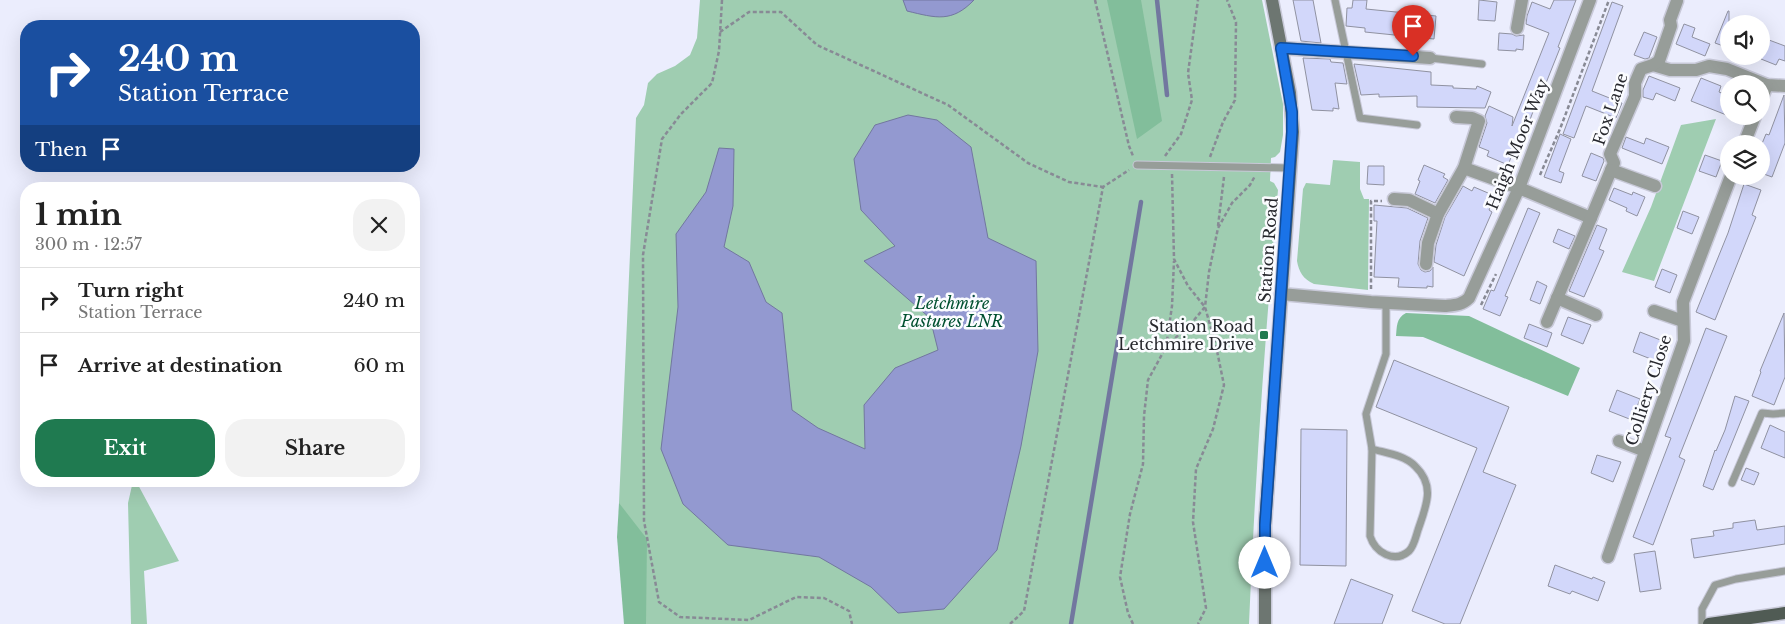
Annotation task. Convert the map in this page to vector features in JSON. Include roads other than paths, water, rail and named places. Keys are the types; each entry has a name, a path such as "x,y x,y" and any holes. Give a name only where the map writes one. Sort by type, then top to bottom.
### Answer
{"main road":[{"path":"1709,624 1785,614"}],"street":[{"name":"Station Road","path":"1264,624 1265,525 1290,168 1292,112 1272,0"},
{"path":"1518,28 1522,0"},
{"name":"Haigh Moor Way","path":"1386,303 1446,306 1457,305 1469,298 1519,188 1590,0"},
{"name":"Fox Lane","path":"1547,322 1614,163 1610,154 1634,96 1635,83 1641,69 1659,61 1676,0"},
{"path":"1281,48 1430,58"},
{"path":"1653,65 1670,70 1696,70 1709,66 1728,69 1742,75"},
{"path":"1770,86 1785,86"},
{"path":"1426,264 1428,243 1438,214 1464,168 1479,122 1472,118 1456,117"},
{"path":"1464,168 1519,188 1591,218"},
{"path":"1611,170 1655,186"},
{"name":"Colliery Close","path":"1608,557 1684,341 1682,302 1728,185"},
{"path":"1394,199 1409,200 1438,214"},
{"path":"1281,294 1386,303"},
{"path":"1557,298 1596,315"},
{"path":"1654,311 1683,321"},
{"path":"1619,441 1645,450"}],"lane":[{"path":"1335,0 1360,118 1417,124"},
{"path":"1430,58 1482,64"},
{"path":"1137,165 1290,168"},
{"path":"1372,449 1406,459 1417,469 1426,482 1428,502 1411,549 1401,555 1384,554 1374,547 1370,536 1372,449 1366,414 1386,354 1386,303"},
{"path":"1732,483 1762,413 1785,413"},
{"path":"1702,624 1702,609 1715,585 1736,579 1785,571"}],"water":[{"path":"903,0 974,0 958,12 943,17 935,17 907,11"},
{"path":"908,115 937,120 971,147 988,238 1036,261 1038,351 1021,446 997,550 944,609 898,613 871,587 819,557 728,545 683,504 661,449 678,307 676,234 706,192 719,148 734,149 733,206 724,247 749,262 766,302 782,313 792,410 818,428 865,449 864,405 895,368 938,350 930,318 864,261 895,246 861,210 854,159 875,125"}],"waterway":[{"path":"1157,0 1167,95"},
{"path":"1071,624 1141,202"}],"place":[{"name":"Station Road Letchmire Drive","path":"1264,335"}],"park label":[{"name":"Letchmire Pastures LNR","path":"952,312"}]}
